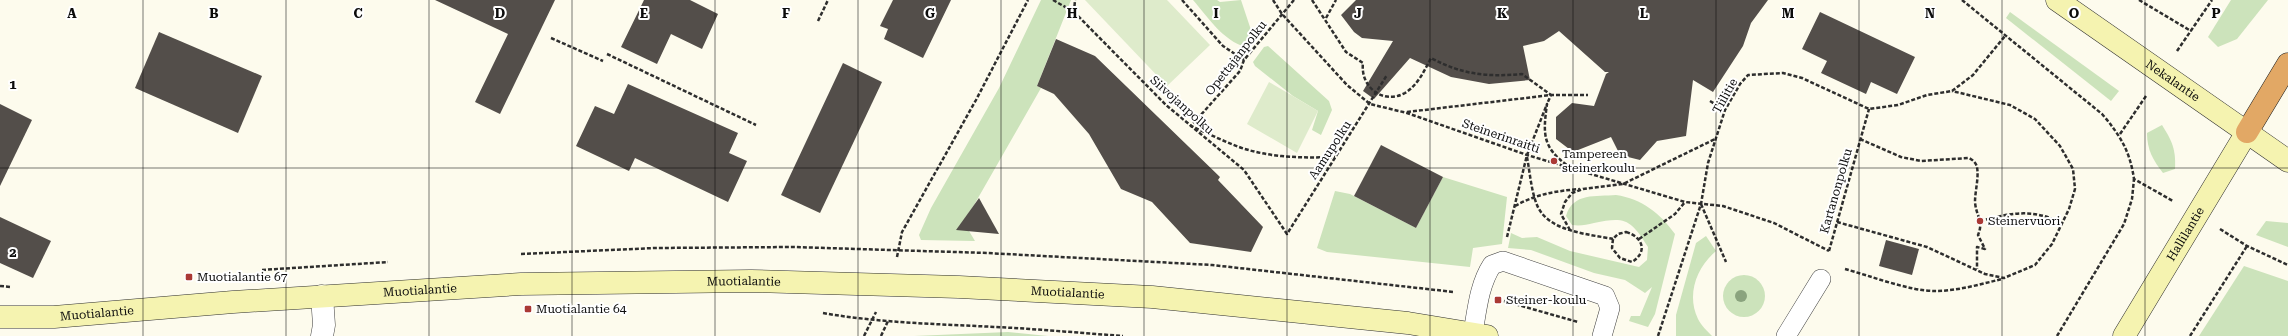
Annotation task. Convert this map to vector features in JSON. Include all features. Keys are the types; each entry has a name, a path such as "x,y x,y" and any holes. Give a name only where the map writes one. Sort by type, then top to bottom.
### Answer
{"highway":[{"path":"2247,132 2288,64"}],"street":[{"name":"Nekalantie","path":"2057,0 2288,161"},
{"name":"Hallilantie","path":"2124,336 2247,132"},
{"name":"Muotialantie","path":"0,317 31,318 124,312 189,305 521,284 792,282 967,287 1152,297 1355,317 1480,334"},
{"path":"322,296 324,325 322,336"}],"lane":[{"path":"1480,334 1480,296 1487,272 1492,265 1498,261 1605,296 1610,308 1602,336"},
{"path":"1786,336 1823,271"}],"path":[{"path":"818,22 828,0"},
{"path":"899,250 902,232 976,100 1028,0"},
{"name":"Siivojanpolku","path":"1053,0 1074,12 1166,105 1244,170 1287,234"},
{"path":"1074,12 1075,0"},
{"path":"1182,0 1223,46 1244,60"},
{"name":"Steinerinraitti","path":"1273,0 1282,14 1347,85 1370,104 1407,112 1527,155 1685,202 1724,206 1774,223 1829,251"},
{"name":"Opettajanpolku","path":"1191,126 1240,71 1244,60 1294,0"},
{"path":"1312,0 1326,18 1346,52 1363,63 1364,80 1368,87 1377,92 1391,97 1405,93 1420,78 1430,58 1451,69 1492,77 1522,74 1551,95"},
{"path":"1326,18 1336,0"},
{"path":"1962,0 2102,114 2120,134 2130,161 2134,179 2132,199 2124,224 2057,336"},
{"path":"2139,0 2191,31 2212,0"},
{"path":"1952,91 1973,75 2005,36"},
{"path":"551,38 603,61"},
{"path":"607,54 756,125"},
{"name":"Tiilitie","path":"1658,336 1701,204 1708,163 1725,110 1740,84 1748,75 1783,73 1802,78 1869,109"},
{"name":"Aamupolku","path":"1287,234 1387,75"},
{"path":"1823,271 1935,291 1965,288 2004,278 2034,265 2052,244 2075,189 2073,169 2060,146 2036,119 2010,105 1952,91 1927,95 1898,105 1869,109"},
{"path":"1407,112 1551,95 1588,94"},
{"path":"1498,261 1506,239 1527,155 1551,95"},
{"path":"1710,101 1725,110"},
{"path":"1547,104 1543,130 1547,144 1554,155 1570,167"},
{"name":"Kartanonpolku","path":"1823,271 1869,109"},
{"path":"1191,126 1240,147 1258,152 1293,157 1336,157"},
{"path":"1514,206 1534,196 1551,192 1623,184 1715,139"},
{"path":"1860,139 1901,156 1921,161 1969,158 1974,161 1977,167 1975,204 1981,228 1978,235 1985,249 1977,247 1976,269"},
{"path":"1527,155 1534,196 1538,207 1546,217 1570,230 1613,240"},
{"path":"2134,179 2197,214 2247,246 2288,265"},
{"path":"1570,230 1561,214 1565,202 1572,193 1583,189"},
{"path":"1639,239 1675,214 1685,202"},
{"path":"1701,204 1726,262"},
{"path":"1980,221 2011,213 2033,212 2049,216 2062,223"},
{"path":"1837,222 1927,247 1976,269 2004,278"},
{"path":"1626,232 1634,235 1639,239 1642,246 1642,253 1639,258 1632,262 1627,262 1616,255 1612,248 1613,240 1618,234 1626,232"},
{"path":"2190,336 2247,246"},
{"path":"820,312 873,320 1123,336"},
{"path":"864,336 873,320"},
{"path":"881,336 888,321"}],"green space":[{"path":"1041,0 1071,0 1037,86 1041,88 974,205 963,221 975,241 921,240 919,235 931,208 999,88"},
{"path":"1085,0 1167,0 1210,45 1167,86"},
{"path":"1193,0 1217,0 1220,2 1241,0 1254,39 1246,47 1230,40 1216,28"},
{"path":"2231,0 2268,0 2237,39 2218,47 2208,37"},
{"path":"2010,12 2119,91 2111,101 2006,18"},
{"path":"1268,46 1329,101 1332,110 1321,135 1312,130 1318,111 1293,96 1255,66 1253,62 1264,47"},
{"path":"1269,82 1318,111 1297,153 1247,124"},
{"path":"2162,125 2173,146 2175,156 2175,169 2163,173 2151,154 2148,145 2147,133"},
{"path":"1443,177 1507,197 1502,244 1473,248 1470,267 1327,252 1317,248 1335,191 1350,194 1416,228"},
{"path":"1616,195 1634,200 1650,208 1657,213 1675,234 1655,314 1648,327 1629,321 1631,316 1640,316 1652,287 1645,293 1625,280 1594,273 1531,250 1508,248 1511,233 1522,238 1537,237 1570,251 1639,267 1647,260 1648,247 1637,231 1627,222 1614,220 1583,225 1572,225 1566,216 1569,208 1580,199 1593,196"},
{"path":"2266,221 2288,223 2288,247 2256,235"},
{"path":"1706,236 1716,251 1709,257 1699,273 1693,291 1693,300 1698,319 1702,326 1712,336 1676,336 1676,315 1696,243"},
{"path":"2244,266 2288,281 2288,336 2199,336"},
{"path":"1744,275 1759,281 1765,296 1759,311 1744,317 1729,311 1723,296 1729,281"},
{"path":"1008,332 1048,336 914,336"}],"building":[{"path":"435,0 555,0 500,114 475,102 508,34"},
{"path":"644,0 690,0 718,14 702,49 671,34 657,64 621,47"},
{"path":"893,0 951,0 923,58 884,39 888,29 880,26"},
{"path":"1356,0 1768,0 1751,23 1743,46 1713,92 1693,80 1686,136 1657,141 1640,160 1620,155 1611,137 1573,152 1556,139 1556,117 1572,103 1594,106 1606,74 1609,72 1605,72 1559,31 1544,41 1523,46 1530,80 1489,84 1451,77 1410,58 1374,99 1363,91 1393,41 1362,38 1354,32 1341,15"},
{"path":"1820,12 1915,57 1897,94 1871,82 1866,94 1821,73 1827,61 1802,49"},
{"path":"159,32 262,76 238,133 135,88"},
{"path":"1056,39 1095,56 1220,177 1218,180 1263,227 1251,252 1190,243 1152,202 1121,189 1089,134 1054,94 1037,86"},
{"path":"843,63 882,82 820,213 781,195"},
{"path":"628,84 738,133 729,153 747,161 728,202 635,158 629,171 576,146 595,106 614,114"},
{"path":"0,104 32,120 0,186"},
{"path":"1381,145 1443,177 1416,228 1354,196"},
{"path":"979,198 999,234 956,230"},
{"path":"0,217 51,241 33,278 0,263"},
{"path":"1886,240 1919,249 1912,275 1879,266"}],"place":[{"name":"Tampereen steinerkoulu","path":"1554,161"},
{"name":"Steinervuori","path":"1980,221"},
{"name":"Muotialantie 67","path":"189,277"},
{"name":"Steiner-koulu","path":"1498,300"},
{"name":"Muotialantie 64","path":"528,309"}]}
